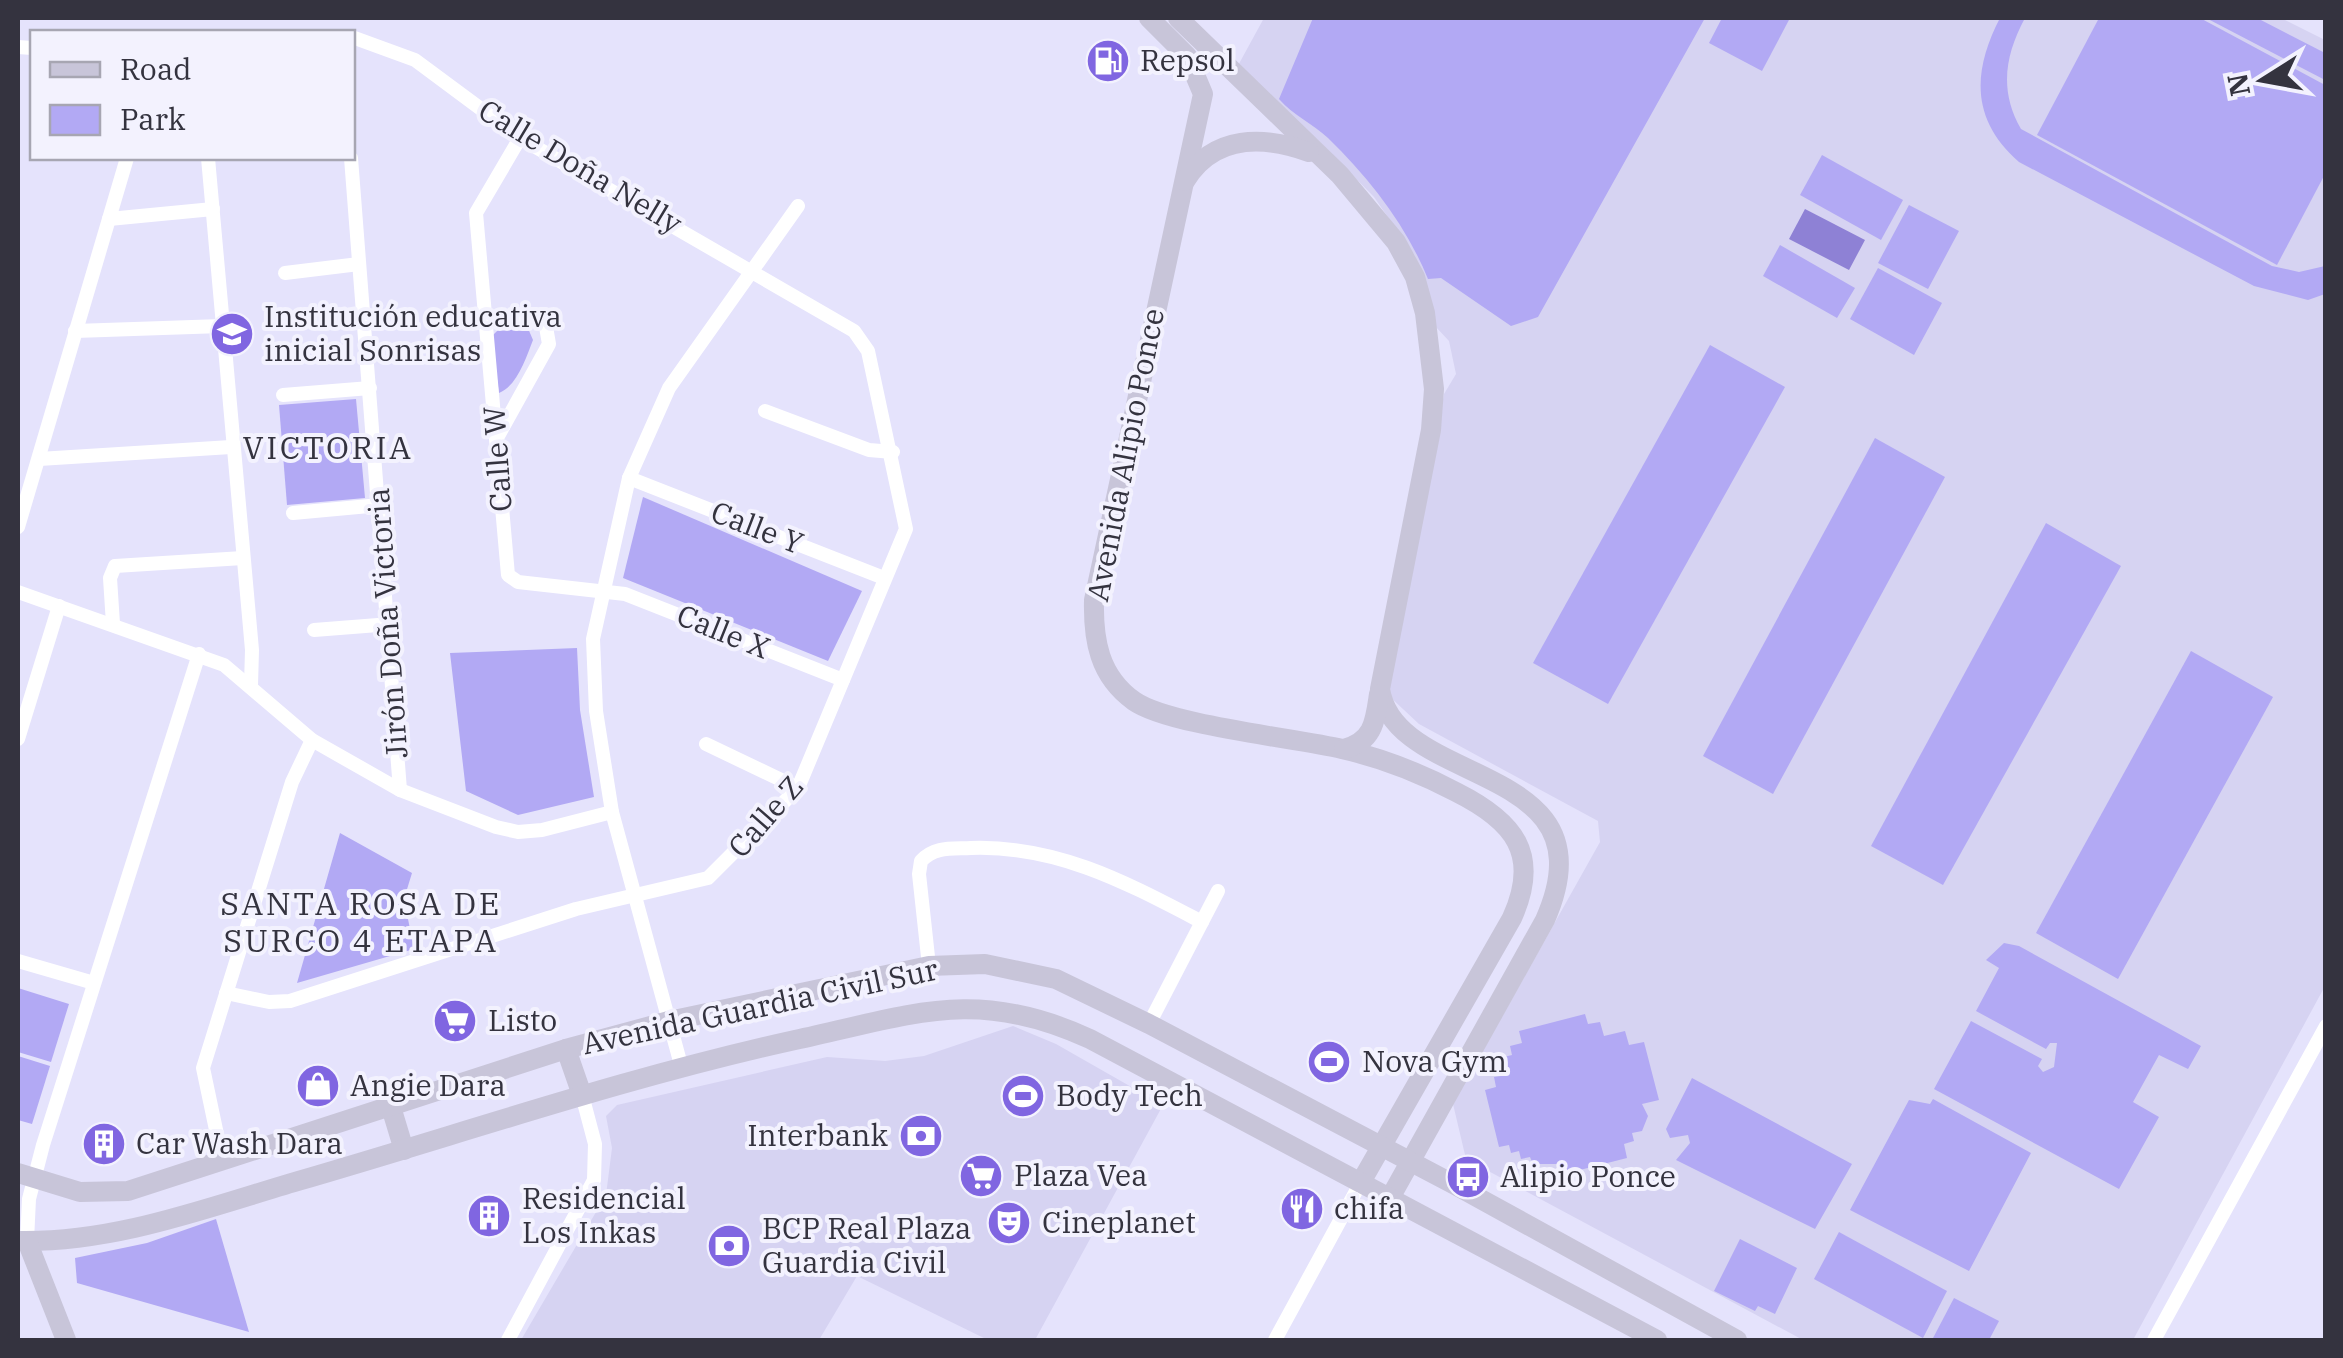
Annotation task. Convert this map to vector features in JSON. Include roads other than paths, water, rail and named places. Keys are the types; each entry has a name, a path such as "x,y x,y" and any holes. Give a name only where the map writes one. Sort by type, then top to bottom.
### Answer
{"main road":[{"name":"Avenida Alipio Ponce","path":"1149,18 1187,56 1202,94 1094,600 1098,654 1118,687 1154,710 1390,762 1485,806 1515,836 1524,874 1524,892 1512,918 1361,1182"},
{"path":"1178,18 1320,156 1396,242 1414,277 1425,313 1432,366 1431,430 1374,726 1368,738 1344,749"},
{"path":"1179,191 1193,168 1230,144 1274,139 1320,156"},
{"path":"1380,688 1383,708 1413,738 1517,794 1545,821 1556,841 1562,870 1546,920 1390,1198"},
{"name":"Avenida Guardia Civil Sur","path":"26,1177 80,1192 113,1194 223,1163 566,1049 669,1021 929,966 985,964 1032,971 1149,1024 1378,1148 1455,1185 1737,1340"},
{"name":"Avenida Guardia Civil Sur","path":"22,1241 132,1230 681,1065 952,1008 1013,1010 1090,1039 1658,1340"},
{"path":"566,1049 582,1096"},
{"path":"391,1107 404,1150"},
{"path":"1429,1127 1430,1150 1455,1185"},
{"path":"22,1241 66,1340"}],"street":[{"name":"Calle Doña Nelly","path":"355,38 415,60 520,138 755,270"},
{"name":"Calle W","path":"520,138 476,213 508,575 518,582 602,589"},
{"path":"18,527 126,160"},
{"path":"208,160 251,685"},
{"name":"Jirón Doña Victoria","path":"351,160 391,624 400,790"},
{"path":"681,1065 612,812 596,711 593,639 629,478 669,388 798,206"},
{"path":"109,218 212,209"},
{"path":"285,272 359,264"},
{"name":"Calle Z","path":"226,993 269,1002 290,1001 576,909 708,878 798,788 906,529 893,452 863,340 755,270"},
{"path":"486,322 536,316 545,321 550,333 549,344 498,438"},
{"path":"75,331 222,326"},
{"path":"284,395 370,388"},
{"path":"765,411 870,450 893,452"},
{"path":"39,459 231,447"},
{"name":"Calle Y","path":"629,478 884,578"},
{"path":"292,513 380,505"},
{"path":"112,624 110,578 115,566 243,558"},
{"name":"Calle X","path":"602,589 626,594 843,680"},
{"path":"18,592 199,654 251,685 312,740 400,790 518,832 612,812"},
{"path":"18,739 60,606"},
{"path":"314,630 391,624"},
{"path":"22,1241 26,1177 94,983 199,654"},
{"path":"223,1163 202,1068 292,782 312,740"},
{"path":"706,744 798,788"},
{"path":"929,966 919,874 921,861 934,850 1014,849 1084,864 1202,922"},
{"path":"1149,1024 1218,891"},
{"path":"18,961 94,983"},
{"path":"2154,1340 2326,1026"},
{"path":"508,1340 594,1180 595,1144 582,1096"},
{"name":"Avenida Alipio Ponce","path":"1276,1340 1361,1182"}],"place":[{"name":"Repsol","path":"1108,61"},
{"name":"Institución educativa inicial Sonrisas","path":"232,334"},
{"name":"Listo","path":"455,1021"},
{"name":"Nova Gym","path":"1329,1062"},
{"name":"Angie Dara","path":"318,1086"},
{"name":"Body Tech","path":"1023,1096"},
{"name":"Interbank","path":"921,1136"},
{"name":"Car Wash Dara","path":"104,1144"},
{"name":"Plaza Vea","path":"981,1176"},
{"name":"Alipio Ponce","path":"1468,1177"},
{"name":"chifa","path":"1302,1209"},
{"name":"Residencial Los Inkas","path":"489,1216"},
{"name":"Cineplanet","path":"1009,1223"},
{"name":"BCP Real Plaza Guardia Civil","path":"729,1246"}],"district":[{"name":"VICTORIA","path":"328,448"},
{"name":"SANTA ROSA DE SURCO 4 ETAPA","path":"361,922"}]}
